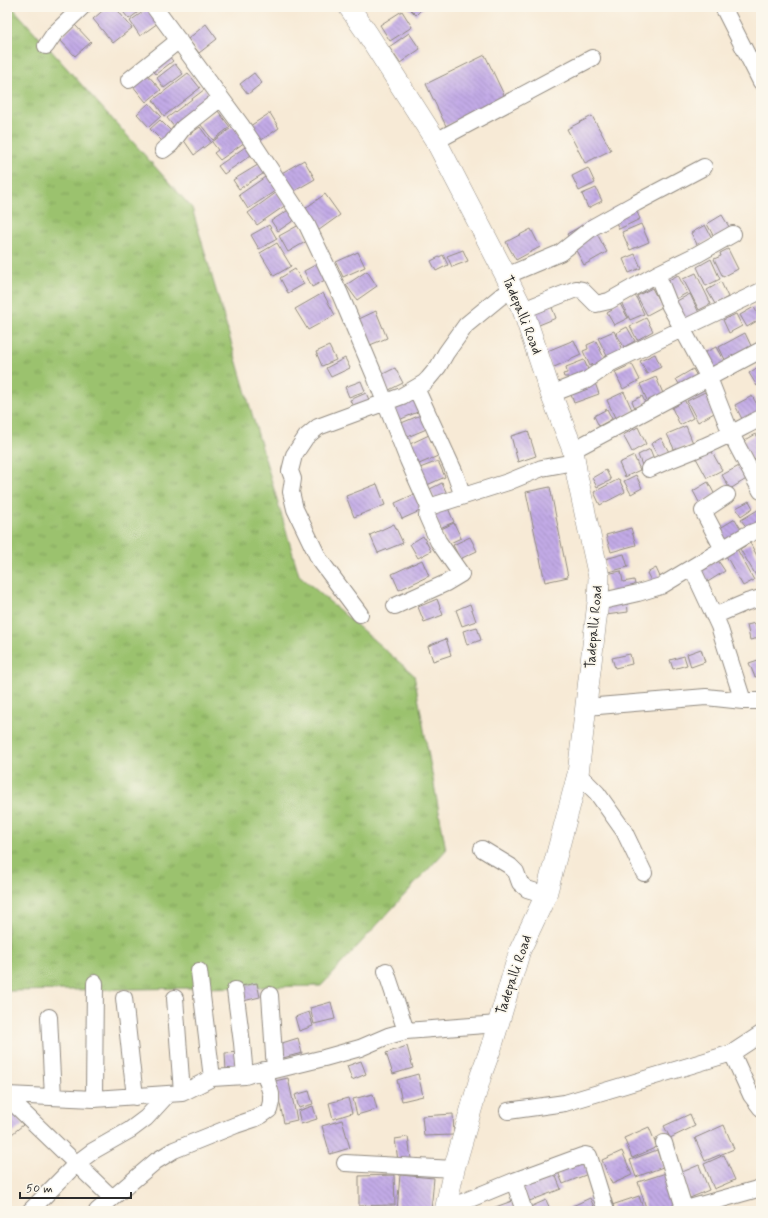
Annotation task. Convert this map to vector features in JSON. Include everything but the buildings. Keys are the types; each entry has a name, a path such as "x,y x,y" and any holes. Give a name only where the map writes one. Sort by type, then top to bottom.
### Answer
{"street":[{"path":"46,46 54,34 82,7"},
{"path":"154,7 241,125 307,225 340,294 386,402 408,460 429,507 427,516 438,541 461,574 446,583 395,606"},
{"name":"Tadepalli Road","path":"349,7 436,142 523,310 551,394 574,456 582,505 589,528 599,577 598,602 578,774 546,895 520,950 492,1045 481,1075 454,1169 453,1209"},
{"path":"722,7 761,82"},
{"path":"129,80 179,40"},
{"path":"436,142 592,58"},
{"path":"163,150 171,144 183,128 221,98"},
{"path":"360,614 319,559 295,509 291,492 293,479 290,471 294,455 306,437 318,427 402,396 428,380 466,325 500,297 510,283 560,253 593,227 636,202 704,167"},
{"path":"523,310 576,289 582,290 596,304 609,301 733,234"},
{"path":"657,274 670,306 709,378 732,434 761,491"},
{"path":"551,394 587,380 611,363 761,291"},
{"path":"429,507 508,482 574,456 709,378 761,350"},
{"path":"416,388 454,471 463,496"},
{"path":"650,469 670,459 732,434 761,418"},
{"path":"723,549 703,511 727,495"},
{"path":"598,602 662,586 746,534 761,529"},
{"path":"692,568 719,626 743,701"},
{"path":"714,616 747,602 761,598"},
{"path":"586,707 706,697 743,701 761,701"},
{"path":"578,774 597,793 624,831 644,873"},
{"path":"482,849 510,866 516,872 520,883 527,889 546,895"},
{"path":"386,971 406,1032"},
{"path":"199,972 212,1078"},
{"path":"94,1099 95,983"},
{"path":"235,990 245,1076"},
{"path":"97,1211 156,1161 174,1150 254,1119 268,1110 271,1102 269,1070 270,995"},
{"path":"124,998 135,1097"},
{"path":"30,1211 77,1163 93,1151 136,1126 175,1093 175,998"},
{"path":"49,1017 53,1097"},
{"path":"7,1096 94,1099 175,1093 212,1078 245,1076 324,1058 360,1048 388,1036 406,1032 498,1024"},
{"path":"508,1111 565,1102 732,1053 761,1034"},
{"path":"453,1209 490,1074 492,1045"},
{"path":"732,1053 751,1095 761,1108"},
{"path":"7,1096 112,1198"},
{"path":"664,1143 683,1210 761,1188"},
{"path":"453,1209 514,1181 585,1155 589,1156 606,1211"},
{"path":"345,1163 454,1169"},
{"path":"514,1181 524,1211"}],"green space":[{"path":"7,7 12,7 192,208 299,575 414,675 446,850 321,986 7,991"}]}
